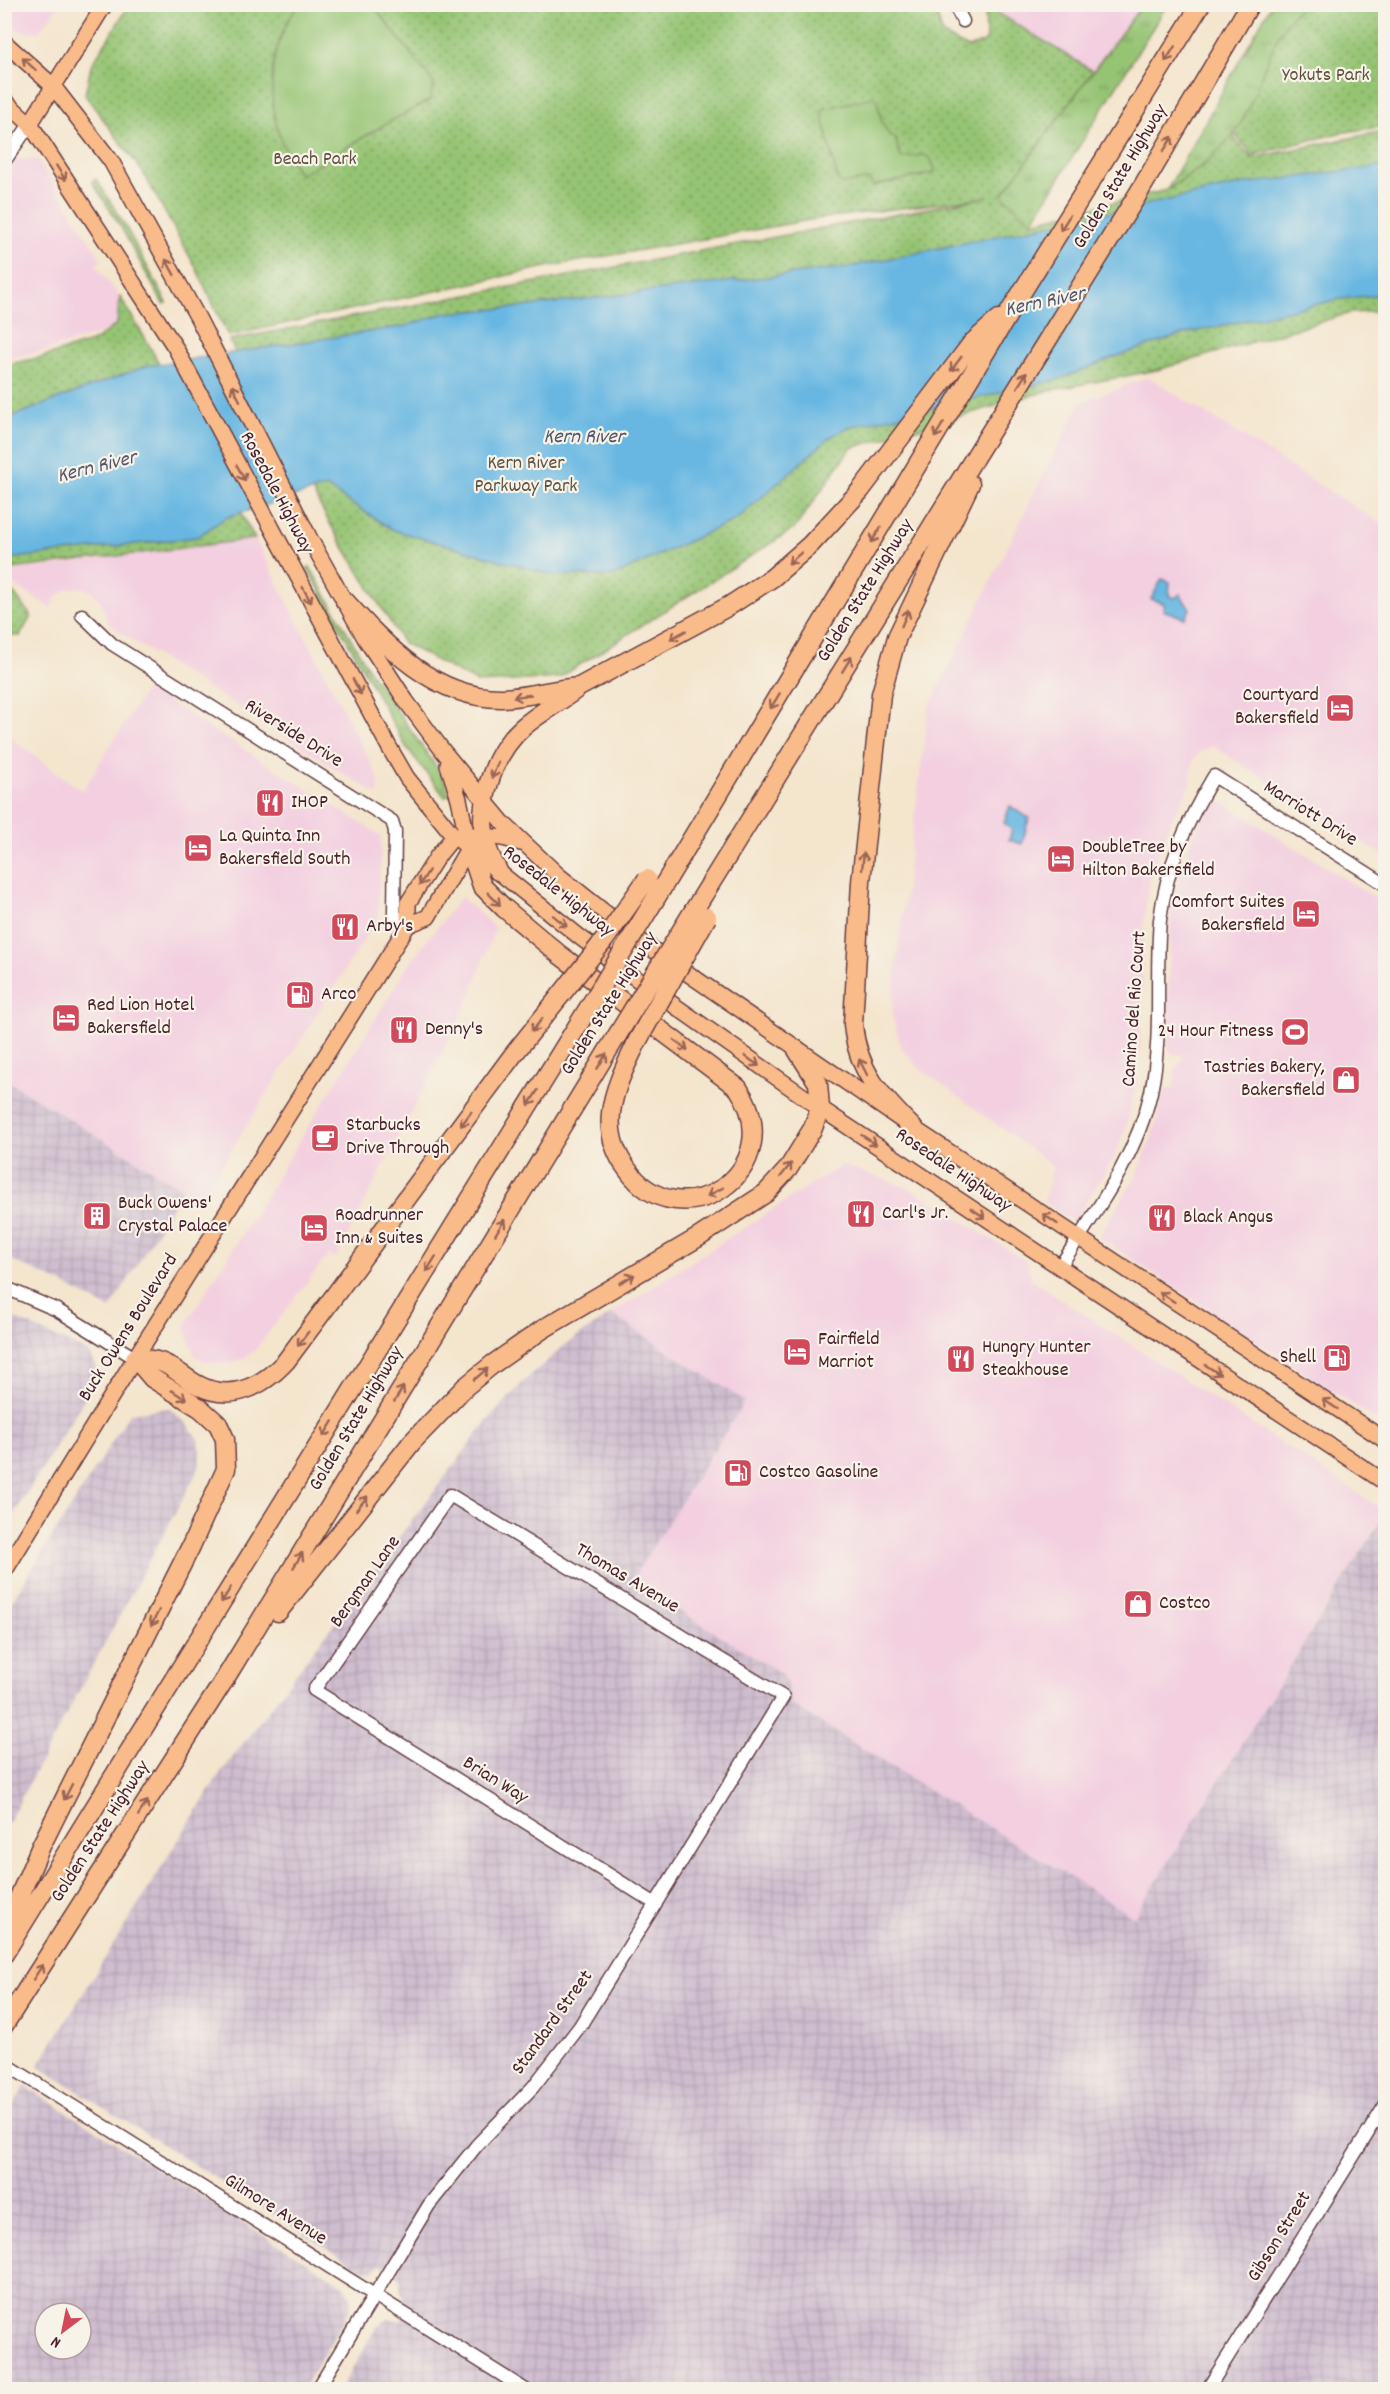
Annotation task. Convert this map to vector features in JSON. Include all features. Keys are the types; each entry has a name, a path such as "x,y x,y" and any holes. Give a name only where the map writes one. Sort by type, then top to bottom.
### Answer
{"highway":[{"name":"Golden State Highway","path":"4,1953 586,1012 654,884 678,859 907,485 1012,308 1200,4"},
{"name":"Golden State Highway","path":"5,2023 223,1682 618,1034 701,914 782,767 1138,194 1251,4"},
{"path":"701,914 639,1040 622,1072 611,1112 612,1131 620,1160 639,1183 664,1197 700,1199 711,1196 730,1184 739,1174 751,1153 753,1125 747,1102 738,1088 560,955 504,908 482,886 468,839 485,803 493,772 511,739 524,726 560,703 579,687 729,606 772,578 810,545 860,491 972,342 1012,308"},
{"path":"913,1128 874,1086 864,1069 854,1041 861,882 878,729 885,676 897,637 970,483 992,429"},
{"path":"345,601 384,644 406,662 444,684 486,697 499,698 579,687"},
{"path":"468,839 490,855 498,871"},
{"path":"135,1358 162,1362 197,1385 220,1393 233,1393 249,1388 266,1380 277,1371 339,1292 513,1055 605,939 654,884"},
{"path":"223,1682 362,1503 412,1442 458,1394 493,1364 543,1329 742,1211 766,1192 788,1169 813,1128 820,1108 818,1083 797,1050"},
{"path":"4,1932 41,1846 185,1557 226,1469 225,1439 218,1424 200,1408 152,1378 135,1358"}],"main road":[{"path":"30,124 105,4"},
{"name":"Rosedale Highway","path":"4,42 53,86 111,160 198,318 310,539 364,638 443,751 485,803 524,844 592,903 642,942 797,1050 1386,1441"},
{"name":"Rosedale Highway","path":"4,100 30,124 174,347 407,778 468,839"},
{"path":"443,751 459,799 468,839 524,844"},
{"name":"Buck Owens Boulevard","path":"408,925 428,917 468,839"},
{"name":"Buck Owens Boulevard","path":"4,1572 135,1358 408,925 408,903 437,857 468,839"},
{"name":"Rosedale Highway","path":"498,871 641,982 820,1108 1386,1483"}],"street":[{"path":"954,4 963,21"},
{"path":"4,162 30,124"},
{"name":"Riverside Drive","path":"82,615 112,644 392,821 395,831 394,915 408,925"},
{"name":"Marriott Drive","path":"1214,776 1386,885"},
{"name":"Camino del Rio Court","path":"1059,1268 1120,1173 1144,1119 1155,1063 1160,920 1164,892 1181,837 1214,776"},
{"path":"4,1287 57,1310 135,1358"},
{"name":"Bergman Lane","path":"314,1690 450,1495"},
{"name":"Thomas Avenue","path":"450,1495 783,1697"},
{"name":"Brian Way","path":"314,1690 656,1904"},
{"name":"Standard Street","path":"317,2390 429,2205 452,2174 533,2086 563,2049 656,1904 783,1697"},
{"name":"Gilmore Avenue","path":"4,2063 526,2390"},
{"name":"Gibson Street","path":"1207,2390 1386,2104"}],"shaded area":[{"path":"5,4 59,5 39,32 20,31 5,17"},
{"path":"985,5 1142,5 1093,71"},
{"path":"17,159 37,159 102,260 95,265 120,297 117,324 104,332 44,351 5,358 5,181"},
{"path":"1148,377 1385,526 1385,857 1213,746 1200,752 1193,761 1190,785 1170,823 1154,865 1147,895 1144,920 1140,1049 1136,1085 1125,1131 1113,1159 1074,1222 1044,1202 1053,1166 918,1067 901,1047 892,1013 893,991 928,710 1080,403"},
{"path":"255,539 379,779 378,795 118,631 107,621 101,601 91,591 79,587 67,589 57,597 51,608 5,579 5,572"},
{"path":"147,688 381,836 378,917 200,1200 5,1079 4,733 82,791"},
{"path":"1222,802 1385,904 1385,1426 1099,1237 1139,1171 1153,1133 1163,1095 1167,1089 1174,1088 1175,1071 1184,1056 1172,1054 1167,1046 1171,911 1180,872 1193,838 1212,804"},
{"path":"461,897 495,928 468,1002 336,1258 328,1255 255,1350 244,1358 232,1363 220,1364 207,1362 195,1356 185,1326 411,961"},
{"path":"4,1079 183,1189 110,1309 5,1257"},
{"path":"842,1165 909,1188 1026,1261 1032,1280 1385,1511 1134,1918 792,1705 783,1675 630,1581 745,1401 611,1314"},
{"path":"5,1314 88,1352 96,1365 97,1378 5,1529"},
{"path":"611,1314 745,1401 631,1581 784,1675 792,1705 1134,1917 1385,1513 1385,2389 340,2389 378,2326 388,2319 402,2321 404,2301 400,2289 401,2278 380,2264 373,2270 362,2270 38,2066 217,1778 488,1420 524,1381 564,1346"},
{"path":"169,1408 189,1426 197,1438 201,1450 196,1474 5,1828 5,1612 130,1413"},
{"path":"25,2086 345,2286 351,2297 351,2308 303,2389 5,2389 5,2120"}],"green space":[{"path":"129,5 930,5 936,9 942,34 968,48 986,41 985,5 1093,71 1002,195 1032,222 1167,190 1202,167 1232,136 1252,158 1385,131 1385,311 1350,313 1157,370 1047,391 851,448 795,528 559,678 478,683 403,643 333,529 229,340 987,197 816,219 551,266 228,336 196,268 142,171 85,95 91,66"},
{"name":"Beach Park","path":"298,5 373,5 434,83 430,100 300,175 279,135 272,90 273,68 278,46 286,25"},
{"path":"1142,5 1167,5 1032,222 1001,195"},
{"path":"1271,5 1303,5 1292,16 1275,44 1245,119 1221,150 1200,168 1167,190"},
{"name":"Yokuts Park","path":"1303,5 1385,5 1385,126 1339,133 1253,155 1234,134 1251,102 1281,32"},
{"path":"873,97 877,101 882,122 890,137 895,137 901,158 924,155 930,158 935,169 934,173 872,186 870,179 842,184 838,181 822,113 824,109"},
{"path":"96,179 124,224 167,303 163,304 122,229 92,181"},
{"path":"120,297 148,343 255,539 5,570 4,365 43,357 94,341 117,324"},
{"path":"310,567 372,675 442,775 450,794 445,797 405,745 307,568"},
{"path":"5,582 31,616 20,636 5,635"}],"water":[{"name":"Kern River","path":"1385,166 1385,294 1340,299 1184,334 1115,357 1060,379 848,427 829,438 737,519 613,576 553,575 393,530 326,487 227,517 197,537 5,559 5,419 146,366 406,326 445,313 522,307 849,267 1244,184"},
{"path":"1162,579 1170,582 1169,596 1175,598 1180,594 1190,609 1185,618 1163,610 1165,604 1151,599"},
{"path":"1010,806 1029,818 1022,844 1009,840 1012,830 1004,823"}],"place":[{"name":"Courtyard Bakersfield","path":"1340,708"},
{"name":"IHOP","path":"270,803"},
{"name":"La Quinta Inn Bakersfield South","path":"198,848"},
{"name":"DoubleTree by Hilton Bakersfield","path":"1061,859"},
{"name":"Comfort Suites Bakersfield","path":"1306,914"},
{"name":"Arby's","path":"345,927"},
{"name":"Arco","path":"300,995"},
{"name":"Red Lion Hotel Bakersfield","path":"66,1018"},
{"name":"Denny's","path":"404,1030"},
{"name":"24 Hour Fitness","path":"1295,1032"},
{"name":"Tastries Bakery, Bakersfield","path":"1346,1080"},
{"name":"Starbucks Drive Through","path":"325,1138"},
{"name":"Carl's Jr.","path":"861,1214"},
{"name":"Buck Owens' Crystal Palace","path":"97,1216"},
{"name":"Black Angus","path":"1162,1218"},
{"name":"Roadrunner Inn & Suites","path":"314,1228"},
{"name":"Fairfield Marriot","path":"797,1352"},
{"name":"Shell","path":"1337,1358"},
{"name":"Hungry Hunter Steakhouse","path":"961,1359"},
{"name":"Costco Gasoline","path":"738,1473"},
{"name":"Costco","path":"1138,1604"}],"park label":[{"name":"Kern River Parkway Park","path":"526,476"}]}
